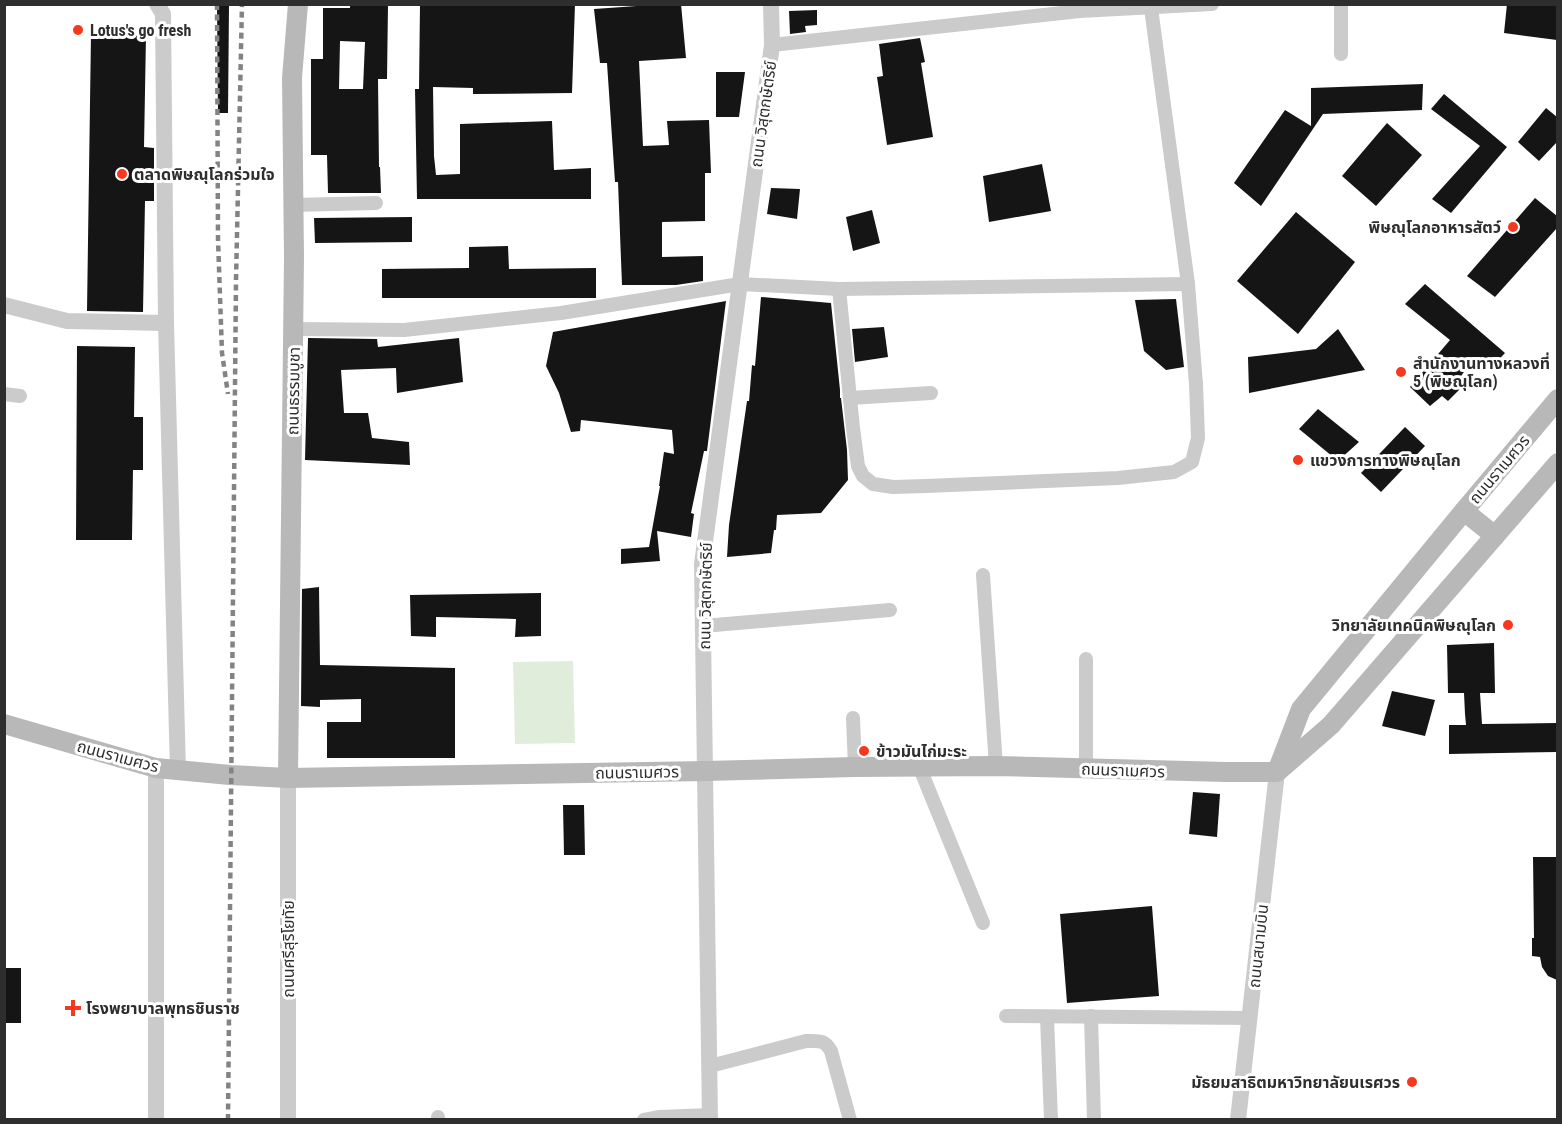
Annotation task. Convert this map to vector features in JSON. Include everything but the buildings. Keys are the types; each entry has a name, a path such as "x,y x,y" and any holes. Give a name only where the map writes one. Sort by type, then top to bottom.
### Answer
{"main road":[{"name":"ถนนธรรมบูชา","path":"288,778 294,329 292,78 298,4"},
{"name":"ถนนราเมศวร","path":"4,724 156,768 288,778 706,771 855,766 996,766 1277,772 1301,709 1557,399"},
{"path":"1277,772 1330,725 1557,463"},
{"path":"1464,511 1496,536"}],"street":[{"path":"157,4 163,14 166,322 178,771"},
{"name":"ถนน วิสุตกษัตริย์","path":"710,1117 702,564 772,45 771,4"},
{"path":"772,45 1080,11 1212,4"},
{"path":"1341,4 1341,54"},
{"path":"839,288 858,466 863,477 873,483 893,487 1118,478 1174,472 1192,462 1198,438 1188,284 1151,8"},
{"path":"293,205 376,203"},
{"path":"294,329 404,330 561,313 740,284 839,288 1188,284"},
{"path":"4,305 67,321 166,322"},
{"path":"850,398 931,393"},
{"path":"4,394 20,396"},
{"path":"982,575 996,766"},
{"path":"703,626 890,610"},
{"path":"1086,659 1086,768"},
{"path":"853,718 855,766"},
{"path":"919,766 983,923"},
{"path":"156,768 156,1119"},
{"name":"ถนนสนามบิน","path":"1238,1119 1277,772"},
{"name":"ถนนศรีสุริโยทัย","path":"288,778 288,1119"},
{"path":"1006,1016 1250,1018"},
{"path":"1091,1016 1094,1119"},
{"path":"1047,1017 1051,1119"},
{"path":"710,1066 806,1041 826,1043 831,1051 850,1119"},
{"path":"645,1119 710,1117"}],"green space":[{"path":"573,661 575,743 515,744 513,662"}],"railway":[{"path":"217,4 218,239 222,353 228,394"},
{"path":"228,1120 236,281 242,4"}],"place":[{"name":"Lotus's go fresh","path":"78,30"},
{"name":"ตลาดพิษณุโลกร่วมใจ","path":"122,174"},
{"name":"พิษณุโลกอาหารสัตว์","path":"1513,227"},
{"name":"สำนักงานทางหลวงที่ 5 (พิษณุโลก)","path":"1401,372"},
{"name":"แขวงการทางพิษณุโลก","path":"1298,460"},
{"name":"วิทยาลัยเทคนิคพิษณุโลก","path":"1508,625"},
{"name":"ข้าวมันไก่มะระ","path":"864,751"},
{"name":"โรงพยาบาลพุทธชินราช","path":"73,1008"},
{"name":"มัธยมสาธิตมหาวิทยาลัยนเรศวร","path":"1412,1082"}]}
